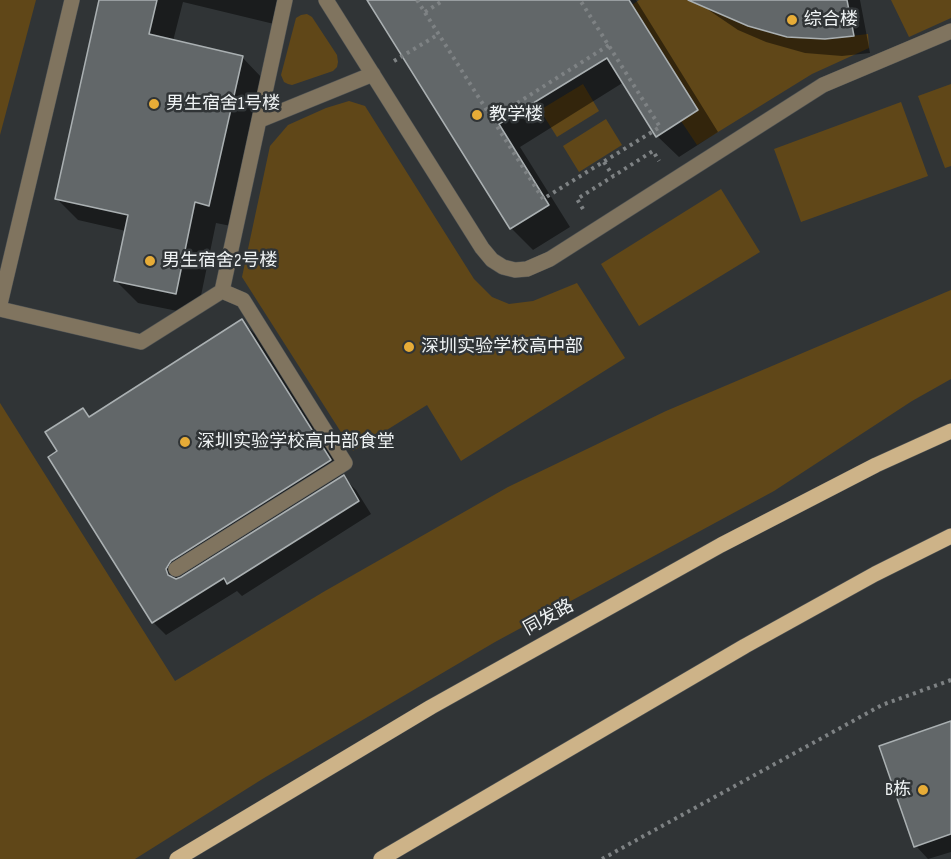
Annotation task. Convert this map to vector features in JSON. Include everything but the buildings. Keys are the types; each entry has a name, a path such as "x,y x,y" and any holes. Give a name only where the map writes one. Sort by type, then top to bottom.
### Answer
{"main road":[{"name":"同发路","path":"177,859 431,707 721,545 819,493 951,431"},
{"path":"381,859 745,646 875,574 951,536"}],"lane":[{"path":"0,304 72,0"},
{"path":"0,309 141,342 222,291 285,0"},
{"path":"326,0 482,249 492,260 503,267 515,270 527,270 550,259 823,85 951,31"},
{"path":"260,120 373,74"},
{"path":"176,569 345,463 243,300 222,291"}],"path":[{"path":"417,0 543,200 660,127 580,0"},
{"path":"425,12 444,0"},
{"path":"373,74 439,34"},
{"path":"492,119 609,45"},
{"path":"577,199 653,151"},
{"path":"604,162 613,176"},
{"path":"602,859 882,705 951,680"}],"shaded area":[{"path":"0,0 36,0 0,135"},
{"path":"639,0 699,0 720,14 748,26 787,37 825,39 868,34 869,48 812,74 697,145 681,121 698,110 632,5"},
{"path":"891,0 951,0 951,18 909,37"},
{"path":"307,14 312,17 337,55 337,67 333,71 292,85 284,82 281,75 296,18"},
{"path":"583,84 599,111 557,137 540,110"},
{"path":"951,84 951,166 945,168 918,96"},
{"path":"349,101 365,106 474,279 492,297 509,304 533,301 577,283 625,358 461,461 427,405 353,451 242,277 270,146 288,125 326,108"},
{"path":"901,102 928,176 801,222 774,149"},
{"path":"606,119 622,145 579,172 563,146"},
{"path":"721,189 760,252 639,326 601,264"},
{"path":"951,290 951,379 912,401 774,491 495,642 264,778 135,859 0,859 0,403 175,681 325,591 508,487 666,411"}],"place":[{"name":"综合楼","path":"792,20"},
{"name":"男生宿舍1号楼","path":"154,104"},
{"name":"教学楼","path":"477,115"},
{"name":"男生宿舍2号楼","path":"150,261"},
{"name":"深圳实验学校高中部","path":"409,347"},
{"name":"深圳实验学校高中部食堂","path":"185,442"},
{"name":"B栋","path":"923,790"}]}
